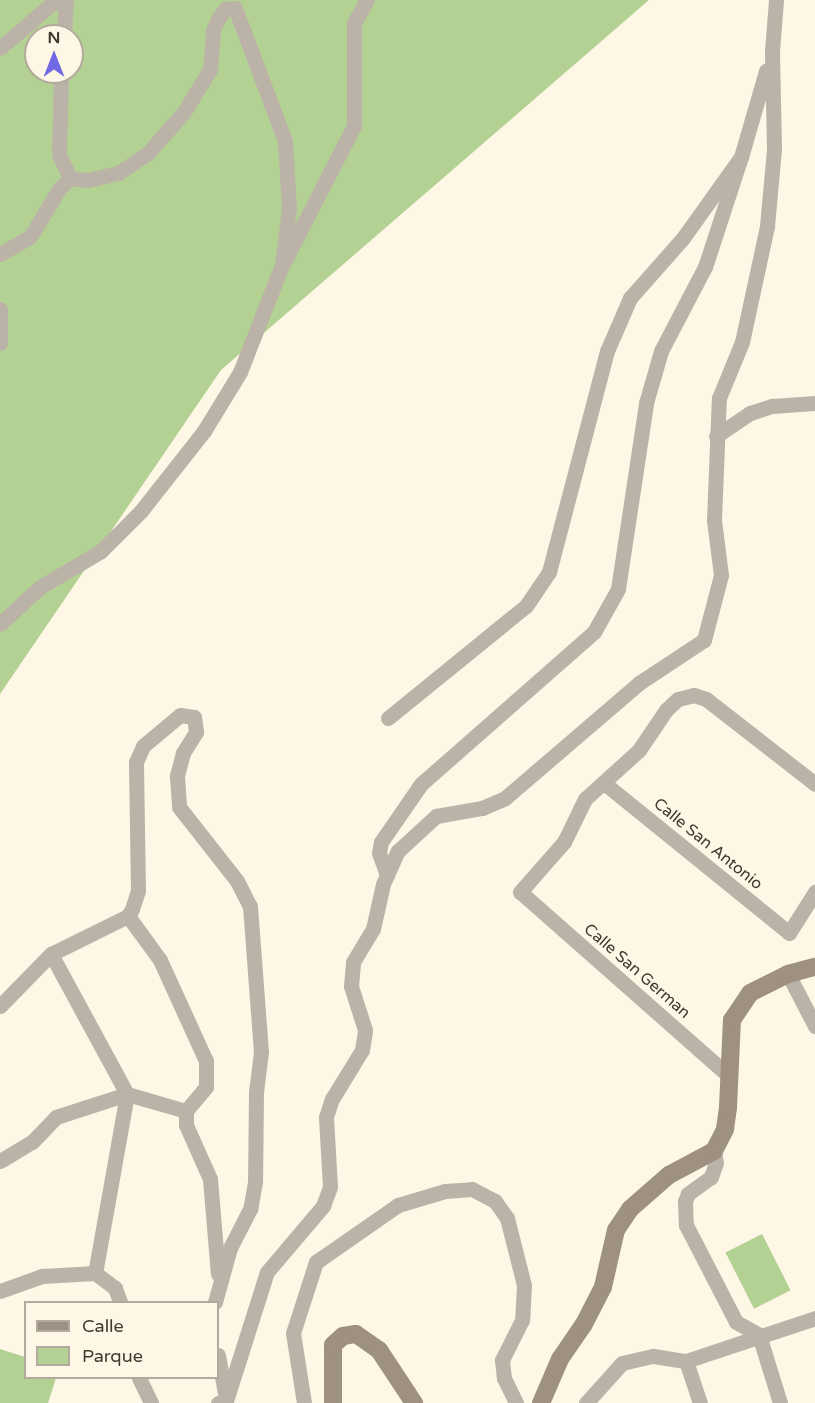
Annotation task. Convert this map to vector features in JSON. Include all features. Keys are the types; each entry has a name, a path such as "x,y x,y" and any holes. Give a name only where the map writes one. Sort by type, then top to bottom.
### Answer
{"main road":[{"path":"541,1403 560,1359 584,1324 603,1287 616,1230 630,1209 669,1175 714,1151 725,1129 732,1020 750,993 788,974 815,967"},
{"path":"333,1403 333,1346 343,1336 356,1334 379,1350 414,1403"}],"street":[{"path":"0,48 56,0"},
{"path":"65,24 66,0"},
{"path":"0,624 40,587 101,551 141,511 204,431 240,372 282,265 354,126 354,23 367,0"},
{"path":"224,1402 267,1272 323,1206 330,1187 326,1117 332,1100 362,1050 365,1030 351,974 353,962 373,929 387,876 398,851 420,827 436,816 482,808 505,798 639,683 704,640 721,575 714,520 719,398 742,342 767,226 774,149 771,51 776,0"},
{"path":"70,178 88,180 118,173 148,153 184,112 210,69 215,24 225,9 236,4 285,141 289,208 282,265"},
{"path":"387,876 379,853 381,842 421,784 594,632 618,590 646,404 658,362 705,267 741,157 771,51"},
{"path":"61,84 59,154 70,178"},
{"path":"388,718 526,606 549,572 608,351 630,298 683,237 741,157"},
{"path":"1,255 30,237 59,189 70,178"},
{"path":"0,309 0,343"},
{"path":"716,436 750,413 772,406 815,403"},
{"path":"604,783 639,750 666,710 678,699 694,695 706,699 815,784"},
{"path":"0,1006 51,954 128,915 138,891 136,762 142,746 180,715 189,715 197,723 196,732 183,753 177,776 179,807 237,881 250,906 261,1052 256,1092 255,1182 250,1209 230,1248 214,1301"},
{"name":"Calle San German","path":"604,783 585,799 564,842 520,892 729,1076"},
{"name":"Calle San Antonio","path":"604,783 789,933 815,892"},
{"path":"128,915 159,960 206,1061 206,1087 186,1111 186,1125 210,1179 218,1283"},
{"path":"51,954 127,1094 95,1273"},
{"path":"788,974 815,1026"},
{"path":"0,1161 32,1142 56,1117 127,1094 186,1111"},
{"path":"714,1151 715,1170 687,1194 684,1201 686,1225 736,1322 759,1335 780,1403"},
{"path":"304,1403 293,1333 316,1262 398,1205 445,1191 472,1189 495,1201 507,1218 524,1286 522,1320 502,1360 504,1378 516,1403"},
{"path":"0,1291 42,1276 95,1273 115,1288 120,1301"},
{"path":"586,1403 622,1363 653,1356 686,1361 815,1318"},
{"path":"686,1361 700,1403"},
{"path":"219,1363 224,1402"},
{"path":"140,1379 151,1403"}],"green space":[{"path":"0,0 649,0 221,370 0,694"},
{"path":"762,1234 791,1290 754,1309 725,1253"},
{"path":"0,1349 24,1357 24,1379 56,1379 48,1403 0,1403"}]}
